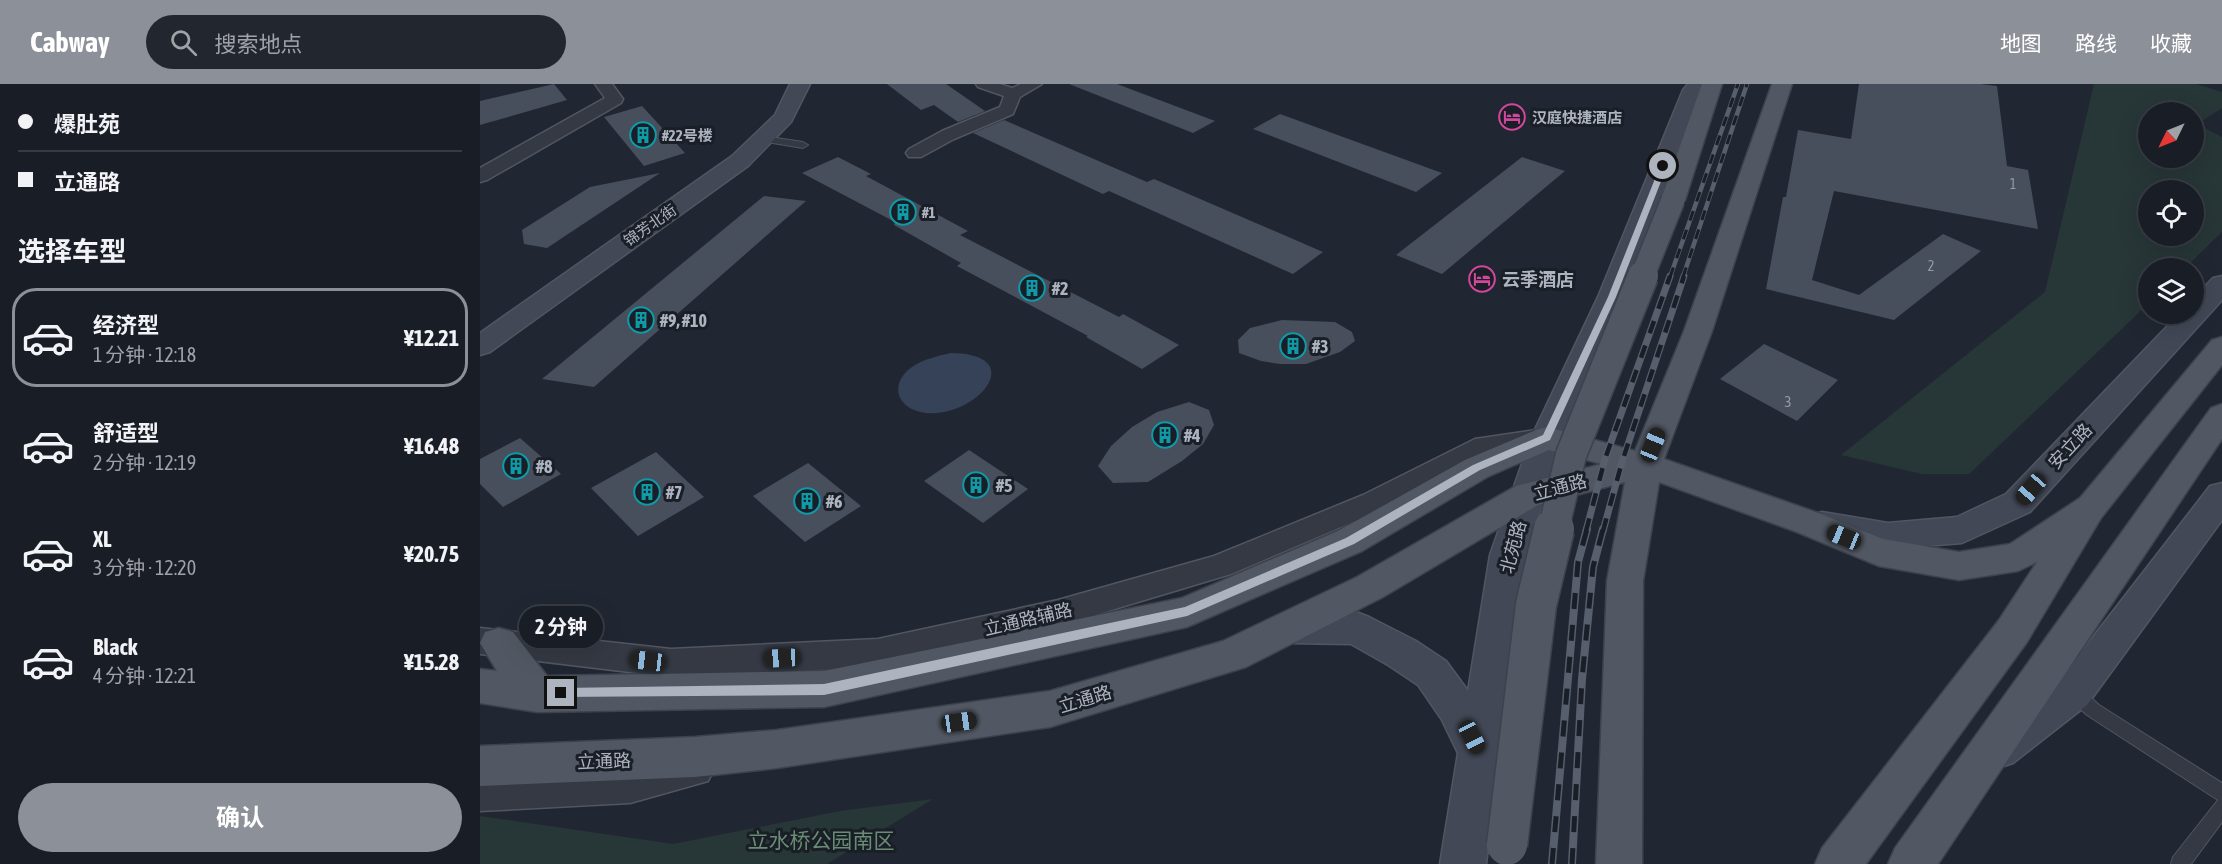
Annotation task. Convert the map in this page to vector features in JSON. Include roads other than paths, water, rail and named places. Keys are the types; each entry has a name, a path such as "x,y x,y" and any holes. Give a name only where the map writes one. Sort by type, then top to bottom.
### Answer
{"main road":[{"name":"北苑路","path":"1505,854 1536,605 1571,454 1672,200 1712,84"},
{"path":"1618,864 1625,581 1645,465 1698,331 1782,84"},
{"name":"安立路","path":"1838,864 2013,631 2092,507 2222,346"},
{"path":"1911,864 2222,415"},
{"name":"安立路","path":"1547,438 1645,465 1809,523 1879,552 1959,566 2018,557 2092,507"},
{"path":"480,686 537,694 824,689 1187,612 1350,541 1477,468 1547,438"},
{"name":"立通路","path":"480,766 695,758 777,749 1050,709 1232,655 1370,587 1528,495 1645,465"},
{"path":"490,643 537,694"}],"street":[{"path":"480,176 615,99 603,84"},
{"name":"锦芳北街","path":"480,346 740,161 784,118 800,84"},
{"path":"984,84 1013,94"},
{"path":"915,153 948,135 1007,110 1013,94 1034,84"},
{"name":"北苑路","path":"1463,864 1508,555 1547,438 1612,297 1693,90 1701,84"},
{"name":"安立路","path":"1809,523 1888,536 1962,530 2018,503 2222,284"},
{"name":"立通路辅路","path":"490,643 671,663 878,653 1058,613 1221,566 1373,502 1484,445 1547,438"},
{"path":"1980,763 2055,704 2073,693 2222,495"},
{"path":"1288,627 1356,628 1402,653 1432,673 1456,706 1480,753"},
{"path":"480,794 630,786 777,749"}],"lane":[{"path":"762,139 802,145"},
{"path":"2073,693 2093,710 2222,793"},
{"path":"2180,864 2222,807"}],"water":[{"path":"951,353 974,356 987,363 991,373 988,385 978,396 945,412 916,411 902,402 898,388 900,381 912,367"}],"railway":[{"path":"1670,277 1738,84"},
{"path":"1683,277 1747,84"},
{"path":"1586,531 1605,459 1670,276"},
{"path":"1603,531 1622,462 1684,276"},
{"path":"1552,864 1578,562 1587,529"},
{"path":"1572,864 1582,679 1593,567 1603,529"}],"place":[{"name":"汉庭快捷酒店","path":"1512,117"},
{"name":"#22号楼","path":"643,135"},
{"name":"#1","path":"903,212"},
{"name":"云季酒店","path":"1482,279"},
{"name":"#2","path":"1032,288"},
{"name":"#9, #10","path":"641,320"},
{"name":"#3","path":"1293,346"},
{"name":"#4","path":"1165,435"},
{"name":"#8","path":"516,466"},
{"name":"#5","path":"976,485"},
{"name":"#7","path":"647,492"},
{"name":"#6","path":"807,501"}],"park label":[{"name":"立水桥公园南区","path":"821,840"}]}
